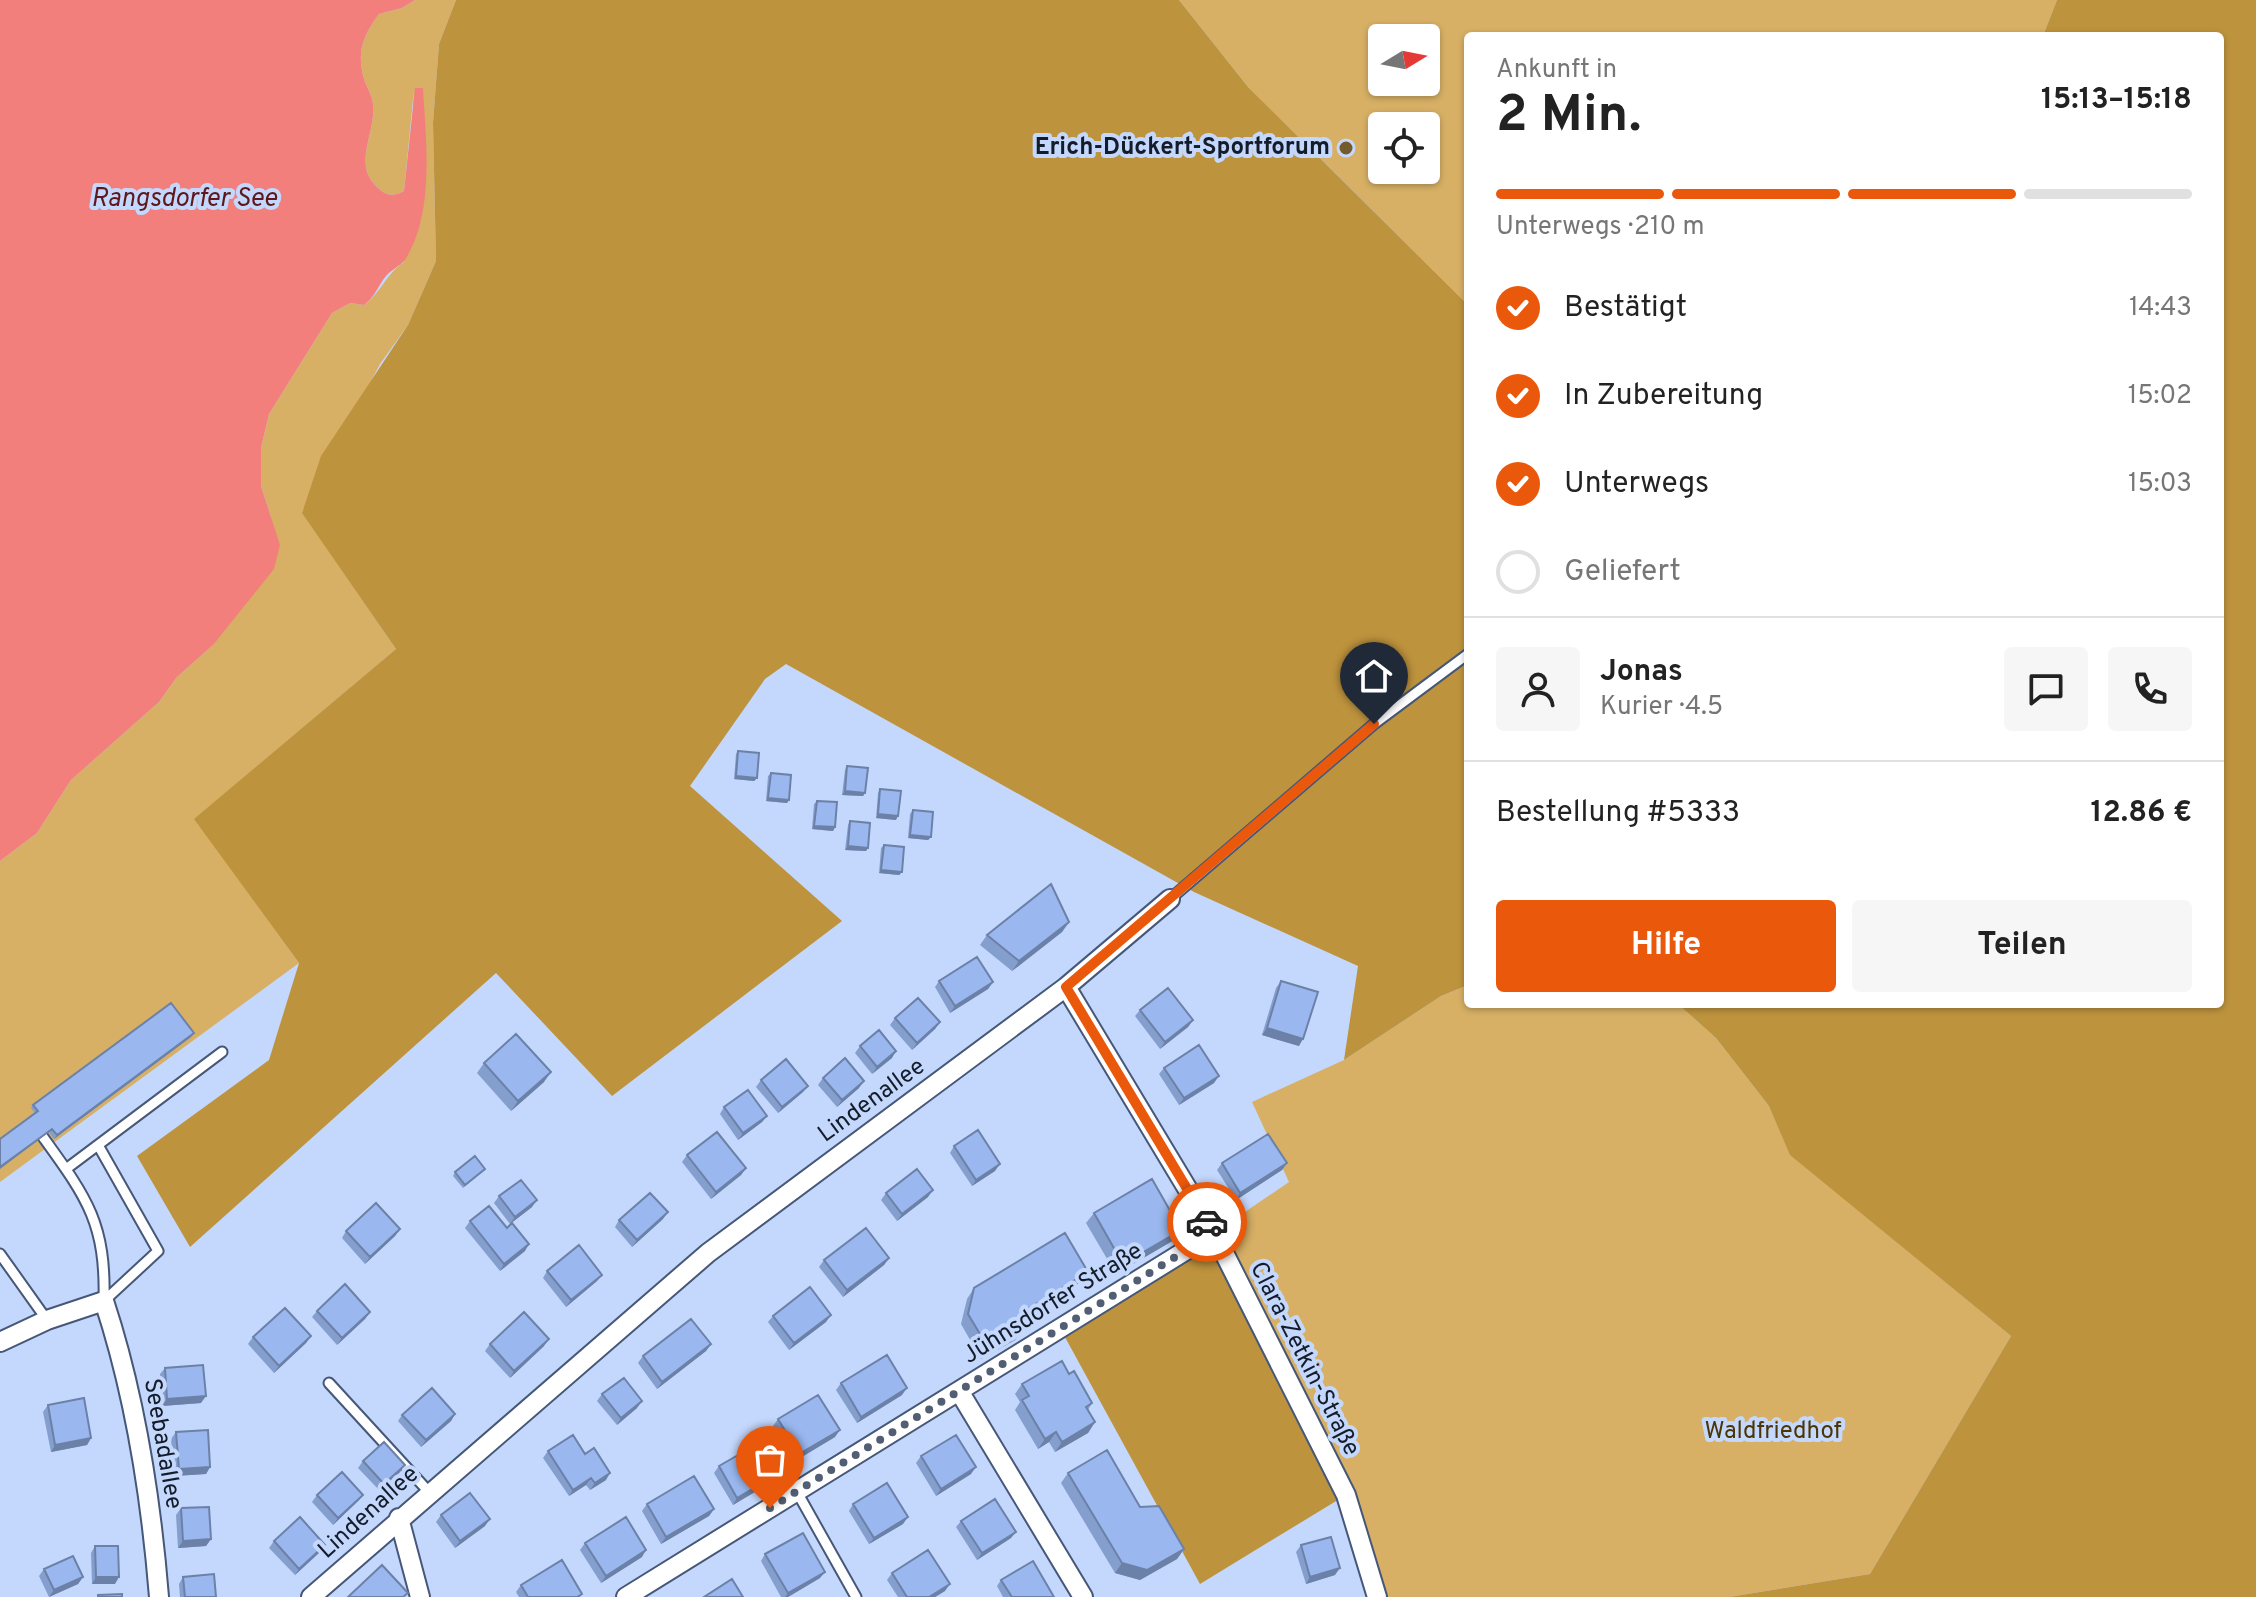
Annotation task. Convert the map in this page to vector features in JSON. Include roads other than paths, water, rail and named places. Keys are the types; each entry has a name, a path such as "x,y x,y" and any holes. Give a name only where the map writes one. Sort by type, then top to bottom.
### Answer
{"street":[{"name":"Lindenallee","path":"311,1597 708,1253 1066,987 1170,899"},
{"name":"Clara-Zetkin-Straße","path":"1066,987 1214,1233 1346,1495 1377,1597"},
{"name":"Jühnsdorfer Straße","path":"635,1595 1214,1233"},
{"path":"0,1342 47,1320 104,1301"},
{"name":"Seebadallee","path":"104,1301 122,1356 155,1547 159,1597"},
{"name":"Jühnsdorfer Straße","path":"959,1391 1083,1597"},
{"path":"399,1518 420,1597"}],"lane":[{"name":"Lindenallee","path":"1170,899 1374,724 1464,657"},
{"path":"66,1169 222,1052"},
{"path":"43,1137 87,1199 100,1232 104,1301"},
{"path":"98,1145 158,1251 104,1301"},
{"path":"0,1254 47,1320"},
{"path":"329,1383 429,1492"},
{"path":"797,1492 856,1597"}],"water":[{"name":"Rangsdorfer See","path":"0,0 415,0 402,8 379,14 362,46 362,72 373,105 366,168 370,178 383,192 393,195 404,191 415,88 423,88 427,153 421,221 405,260 386,276 364,305 350,303 332,313 269,414 261,448 261,486 280,545 274,569 213,645 177,677 159,702 71,780 37,833 0,861"}],"place":[{"name":"Erich-Dückert-Sportforum","path":"1346,148"}],"park label":[{"name":"Waldfriedhof","path":"1773,1432"}]}
